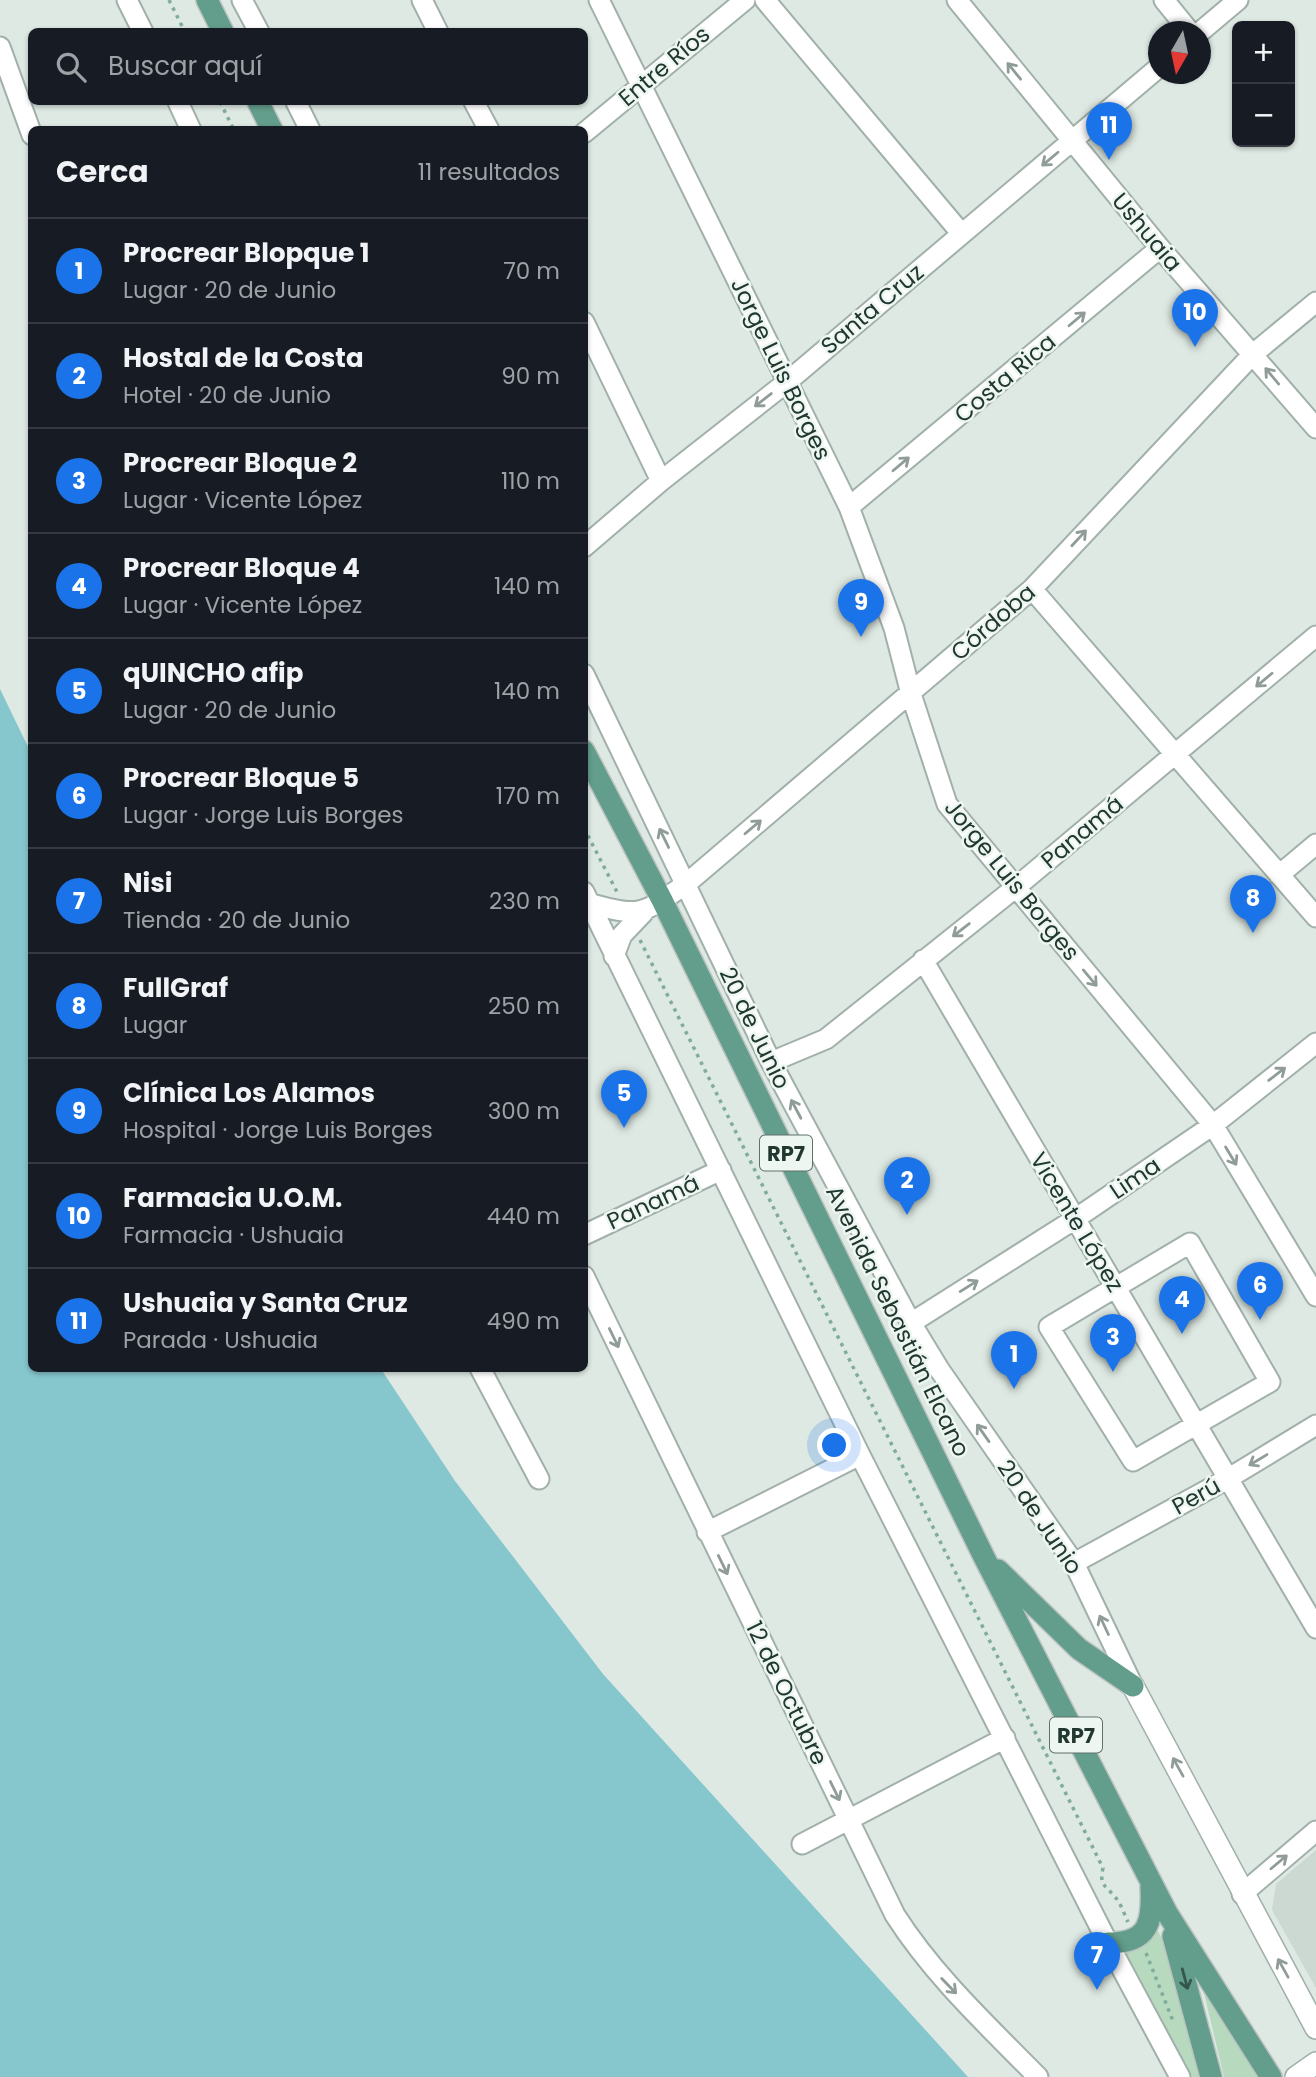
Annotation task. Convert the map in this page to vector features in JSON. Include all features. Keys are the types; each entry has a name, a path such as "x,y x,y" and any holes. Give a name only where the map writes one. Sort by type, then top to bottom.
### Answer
{"main road":[{"path":"207,0 221,28"},
{"path":"260,105 270,126"},
{"name":"Avenida Sebastián Elcano","path":"588,759 662,900 984,1557 1167,1913 1271,2077"},
{"path":"984,1557 1079,1649 1133,1686"},
{"path":"1108,1942 1138,1939 1146,1931 1150,1917 1151,1882"},
{"name":"Avenida Sebastián Elcano","path":"1167,1913 1211,2077"}],"street":[{"path":"127,0 141,28"},
{"path":"422,0 436,28"},
{"name":"Jorge Luis Borges","path":"599,0 849,507 894,628 911,694 947,804 1213,1125 1316,1296"},
{"name":"Entre Ríos","path":"588,130 745,0"},
{"path":"765,0 961,233"},
{"name":"Ushuaia","path":"957,0 1071,142 1316,428"},
{"path":"1164,0 1181,21"},
{"path":"1211,23 1238,0"},
{"path":"244,1 257,28"},
{"path":"0,47 29,126"},
{"name":"Santa Cruz","path":"588,544 661,481 787,382 1148,77"},
{"path":"179,105 189,126"},
{"path":"298,105 308,126"},
{"path":"476,105 487,126"},
{"name":"Costa Rica","path":"849,507 1160,248"},
{"name":"Córdoba","path":"614,956 622,935 635,916 686,884 1032,589 1253,354 1316,302"},
{"path":"588,330 661,481"},
{"path":"1032,589 1316,917"},
{"name":"Panamá","path":"771,1062 826,1039 1015,888 1316,636"},
{"name":"20 de Junio","path":"588,682 771,1062 911,1323 939,1368 1074,1563 1133,1686 1316,2028"},
{"path":"1279,875 1316,844"},
{"path":"588,898 635,916"},
{"path":"588,900 860,1455 1108,1942 1180,2077"},
{"name":"Vicente López","path":"923,960 1316,1628"},
{"name":"Lima","path":"911,1323 1074,1219 1213,1125 1316,1043"},
{"name":"Panamá","path":"588,1232 721,1170"},
{"path":"1190,1242 1270,1382 1197,1425 1133,1461 1049,1327 1190,1242"},
{"name":"12 de Octubre","path":"588,1284 895,1915 916,1948 1038,2077"},
{"path":"482,1372 539,1479"},
{"name":"Perú","path":"1074,1563 1229,1478 1316,1425"},
{"path":"707,1532 860,1455"},
{"path":"802,1844 1005,1738"},
{"path":"1242,1894 1316,1831"},
{"path":"1296,2077 1316,2063"}],"path":[{"path":"169,0 183,28"},
{"path":"222,105 232,126"},
{"path":"588,835 635,916 1103,1868 1100,1880 1104,1888 1116,1897 1138,1939 1174,2026"}],"shaded area":[{"path":"1316,1850 1316,1988 1272,1910 1276,1884"}],"green space":[{"path":"1157,1929 1171,1957 1205,2077 1190,2077 1123,1950 1139,1948"},
{"path":"1198,1968 1263,2077 1224,2077"}],"water":[{"path":"0,689 28,747 28,1372 383,1372 455,1481 603,1674 968,2077 0,2077"}],"place":[{"name":"Ushuaia y Santa Cruz","path":"1109,160"},
{"name":"Farmacia U.O.M.","path":"1195,347"},
{"name":"Clínica Los Alamos","path":"861,637"},
{"name":"FullGraf","path":"1253,933"},
{"name":"qUINCHO afip","path":"624,1128"},
{"name":"Hostal de la Costa","path":"907,1215"},
{"name":"Procrear Bloque 5","path":"1260,1320"},
{"name":"Procrear Bloque 4","path":"1182,1334"},
{"name":"Procrear Bloque 2","path":"1113,1372"},
{"name":"Procrear Blopque 1","path":"1014,1389"},
{"name":"Nisi","path":"1097,1990"}]}
